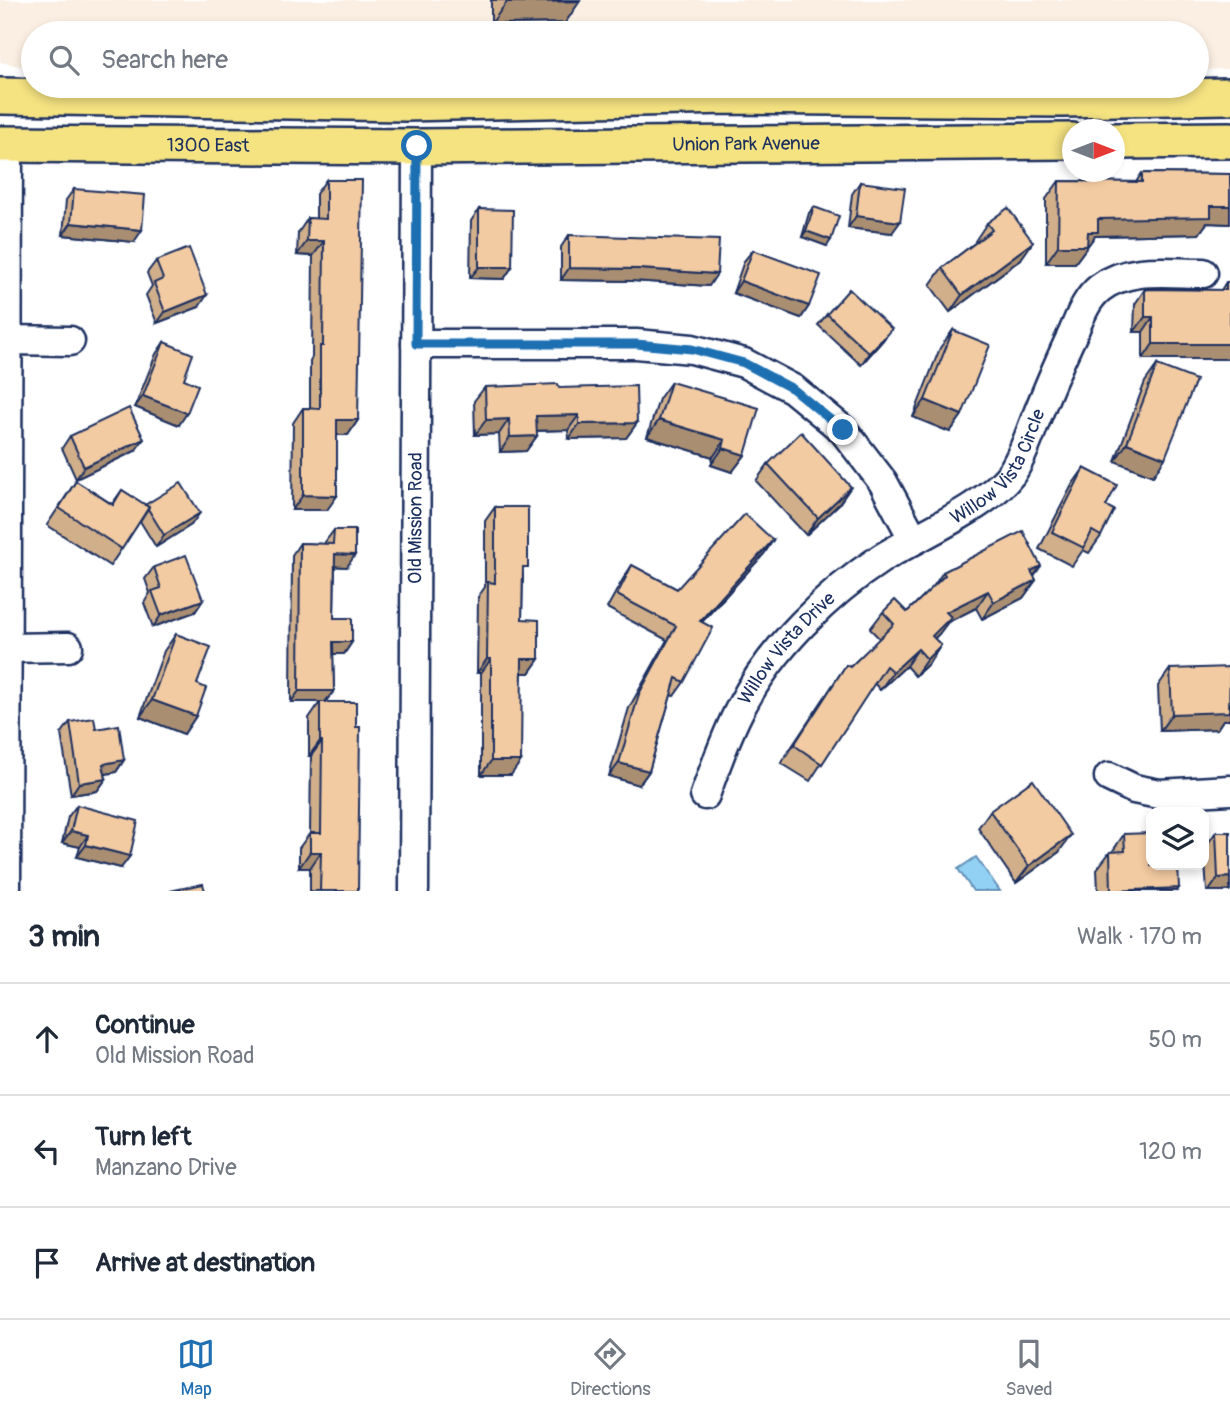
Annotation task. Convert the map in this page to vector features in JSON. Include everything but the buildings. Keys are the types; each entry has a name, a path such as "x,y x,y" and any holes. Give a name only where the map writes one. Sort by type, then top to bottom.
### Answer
{"main road":[{"path":"0,96 21,96"},
{"path":"1209,96 1230,96"},
{"path":"116,98 405,103 637,98"},
{"path":"951,98 1118,98"},
{"path":"1125,141 1230,140"},
{"name":"Union Park Avenue","path":"417,146 1062,141"},
{"name":"1300 East","path":"4,144 417,146"}],"street":[{"path":"4,144 7,340 6,891"},
{"name":"Old Mission Road","path":"414,891 417,146"},
{"name":"Willow Vista Circle","path":"914,540 996,490 1010,474 1020,458 1086,305 1098,290 1116,278 1136,273 1203,273"},
{"path":"7,340 70,341"},
{"path":"416,344 636,344 692,349 744,363 793,389 843,430 883,482 914,540"},
{"name":"Willow Vista Drive","path":"705,795 721,749 741,705 795,632 841,588 882,558 914,540"},
{"path":"6,648 68,647"},
{"path":"1109,777 1134,789 1159,794 1230,790"}],"shaded area":[{"path":"0,0 1230,0 1230,69 1209,70 1209,21 21,21 21,66 0,62"}],"water":[{"path":"976,857 1000,891 973,891 958,869"}],"route":[{"path":"417,146 416,344 636,344 692,349 744,363 793,389 843,430"}]}
